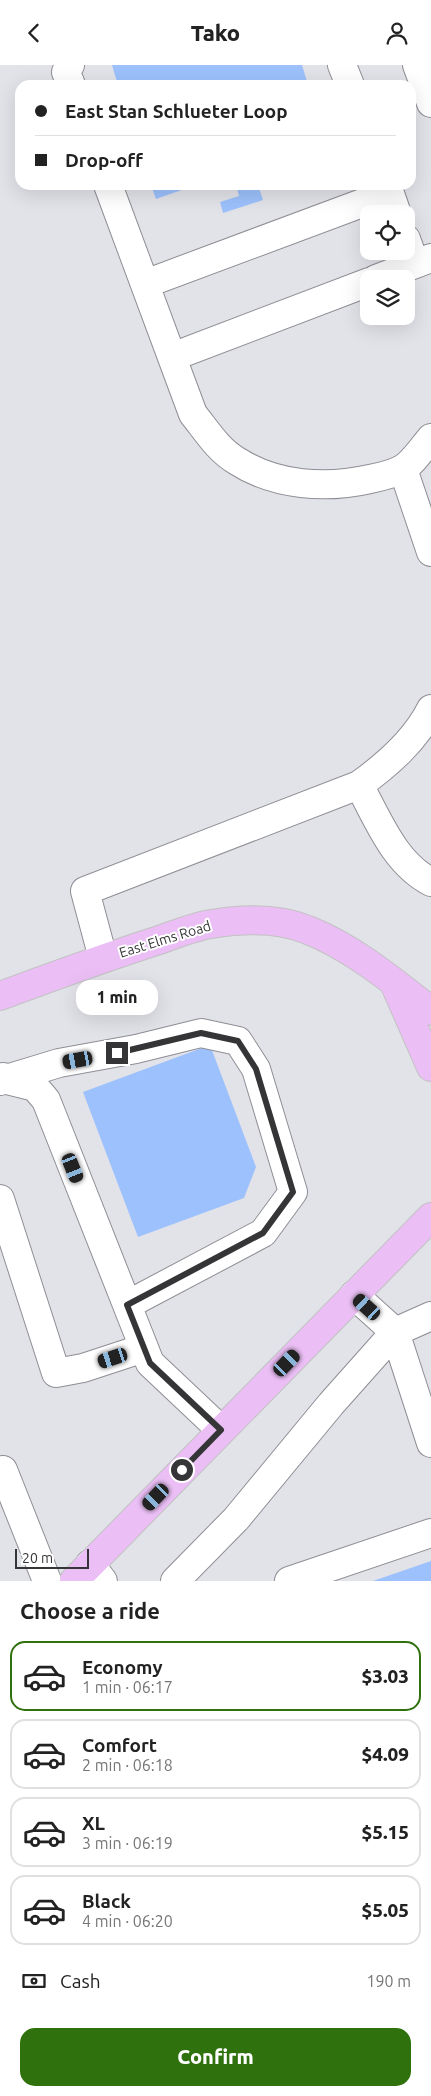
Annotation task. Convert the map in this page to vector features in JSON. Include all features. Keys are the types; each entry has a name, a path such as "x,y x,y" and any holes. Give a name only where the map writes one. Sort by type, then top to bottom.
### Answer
{"main road":[{"name":"East Elms Road","path":"0,996 103,958 210,924 275,921 307,929 337,944 394,981 431,1011"},
{"path":"394,981 431,990"},
{"path":"394,981 431,1067"},
{"path":"89,1575 221,1430 430,1216"}],"lane":[{"path":"69,80 66,72 70,65"},
{"path":"342,65 348,80"},
{"path":"417,65 431,103"},
{"path":"110,190 193,414 216,444 236,461 264,474 303,484 345,485 380,477 403,469 431,438"},
{"path":"145,284 391,197"},
{"path":"400,270 423,261 415,251"},
{"path":"172,357 360,285"},
{"path":"403,469 431,552"},
{"path":"103,958 86,891 358,785 380,770 409,741 431,709"},
{"path":"358,785 398,855 431,882"},
{"path":"1,1076 136,1049 201,1033 238,1041 256,1069 293,1192 263,1233 127,1305"},
{"path":"1,1076 34,1087 46,1100 150,1363 221,1430"},
{"path":"0,1199 56,1373 83,1368 144,1348"},
{"path":"354,1295 395,1332 422,1385 431,1443"},
{"path":"175,1581 236,1519 331,1404 395,1332 431,1316"},
{"path":"3,1470 47,1581"},
{"path":"289,1581 431,1533"}],"building":[{"path":"112,65 302,65 306,80 116,80"},
{"path":"153,190 182,190 156,199"},
{"path":"237,190 260,190 263,200 223,213 220,202 239,196"},
{"path":"210,1045 256,1167 244,1198 138,1237 83,1092"},
{"path":"431,1561 431,1581 373,1581"}],"route":[{"path":"117,1053 201,1033 238,1041 256,1069 293,1192 263,1233 127,1305 150,1363 221,1430 182,1470"}]}
